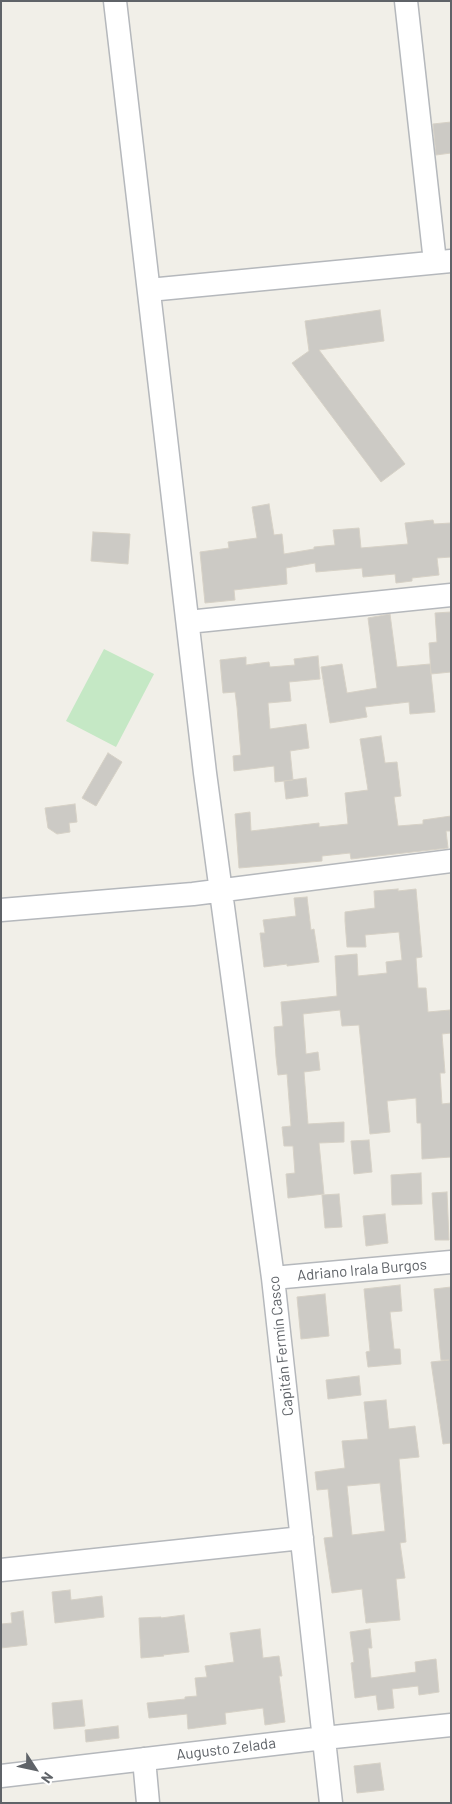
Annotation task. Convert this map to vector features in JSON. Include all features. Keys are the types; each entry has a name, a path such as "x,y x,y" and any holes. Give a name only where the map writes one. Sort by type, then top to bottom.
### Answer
{"street":[{"name":"Capitán Fermín Casco","path":"116,1 220,890 273,1278 331,1803"},
{"path":"149,290 443,262 406,1"},
{"path":"188,622 451,595"},
{"path":"1,910 220,890 451,862"},
{"name":"Adriano Irala Burgos","path":"273,1278 451,1262"},
{"path":"1,1570 302,1538"},
{"name":"Augusto Zelada","path":"1,1776 451,1725"},
{"path":"144,1759 148,1803"}],"green space":[{"path":"104,649 154,674 116,747 66,721"}],"building":[{"path":"451,122 451,153 436,155 433,124"},
{"path":"380,310 384,341 319,350 405,464 381,482 292,363 309,351 305,321"},
{"path":"269,504 274,535 282,534 284,554 314,549 314,547 335,545 333,530 359,528 361,548 408,544 405,523 433,520 434,524 451,523 451,557 437,558 439,575 412,578 412,581 396,583 395,574 363,577 362,568 316,572 315,563 286,568 287,584 234,590 235,600 205,603 200,552 229,548 228,542 257,538 252,507"},
{"path":"93,532 130,534 128,564 91,561"},
{"path":"451,612 451,672 431,674 429,643 437,642 435,613"},
{"path":"390,614 397,667 430,664 435,712 410,714 409,702 365,707 367,717 330,723 321,667 342,664 347,693 377,688 368,618"},
{"path":"318,656 320,679 289,682 291,701 268,703 270,729 306,724 309,748 290,751 293,780 275,782 274,766 234,771 233,756 241,755 237,707 235,692 223,693 220,660 246,657 246,665 269,662 270,667 295,665 294,659"},
{"path":"381,736 385,763 397,762 401,796 394,797 398,826 423,824 423,820 451,816 451,831 446,831 448,848 351,859 350,853 322,856 322,861 239,868 235,814 250,812 251,831 319,823 319,827 348,824 345,793 368,790 360,739"},
{"path":"108,753 122,762 96,806 82,798"},
{"path":"306,778 308,796 286,799 284,781"},
{"path":"75,804 77,822 69,823 70,832 57,834 48,828 45,808"},
{"path":"398,889 398,891 416,889 422,957 416,958 418,988 426,988 428,1012 450,1010 451,1033 442,1034 445,1073 440,1073 442,1104 451,1103 451,1157 422,1159 421,1123 417,1123 416,1098 387,1101 390,1132 370,1134 359,1025 342,1026 340,1010 303,1014 306,1054 318,1052 320,1070 304,1072 308,1124 344,1122 344,1142 319,1143 324,1194 288,1198 286,1174 295,1173 293,1146 284,1146 282,1127 291,1126 287,1074 278,1075 274,1027 283,1026 281,1002 337,996 335,956 357,954 358,976 387,973 386,962 402,960 399,932 365,935 366,947 347,947 345,921 345,912 375,908 374,891"},
{"path":"307,897 311,930 314,929 319,962 264,967 260,933 265,933 263,920 296,916 294,898"},
{"path":"369,1140 372,1172 354,1174 351,1141"},
{"path":"421,1173 422,1204 392,1205 391,1175"},
{"path":"447,1192 449,1240 435,1240 432,1193"},
{"path":"339,1194 342,1227 325,1228 322,1195"},
{"path":"385,1214 388,1243 366,1246 363,1216"},
{"path":"400,1285 402,1311 390,1312 394,1349 400,1349 401,1364 368,1367 366,1352 370,1351 364,1289"},
{"path":"451,1287 451,1443 443,1444 431,1362 449,1360 441,1360 434,1289"},
{"path":"325,1294 329,1336 301,1339 297,1297"},
{"path":"359,1376 361,1395 328,1399 326,1380"},
{"path":"386,1400 389,1429 415,1426 419,1457 399,1459 406,1542 400,1543 405,1578 396,1579 400,1620 366,1623 362,1589 332,1593 324,1538 333,1537 328,1489 317,1490 315,1472 345,1468 342,1441 368,1439 364,1402","holes":["380,1483 385,1531 352,1535 347,1486"]},
{"path":"70,1590 71,1600 102,1596 104,1617 55,1623 52,1592"},
{"path":"23,1611 27,1645 1,1648 1,1624 12,1623 11,1613"},
{"path":"184,1615 189,1652 141,1658 139,1618"},
{"path":"260,1629 263,1658 279,1656 282,1676 279,1676 285,1722 265,1725 263,1708 225,1713 226,1724 188,1729 187,1714 149,1718 147,1703 197,1696 195,1678 207,1677 205,1666 234,1662 230,1633"},
{"path":"370,1629 372,1648 368,1648 371,1678 416,1672 415,1662 436,1659 439,1692 419,1695 418,1686 392,1689 394,1708 378,1710 376,1695 355,1698 351,1663 354,1662 350,1632"},
{"path":"82,1700 85,1726 54,1729 52,1703"},
{"path":"118,1726 119,1738 86,1742 85,1730"},
{"path":"380,1763 384,1790 357,1793 354,1766"}]}
